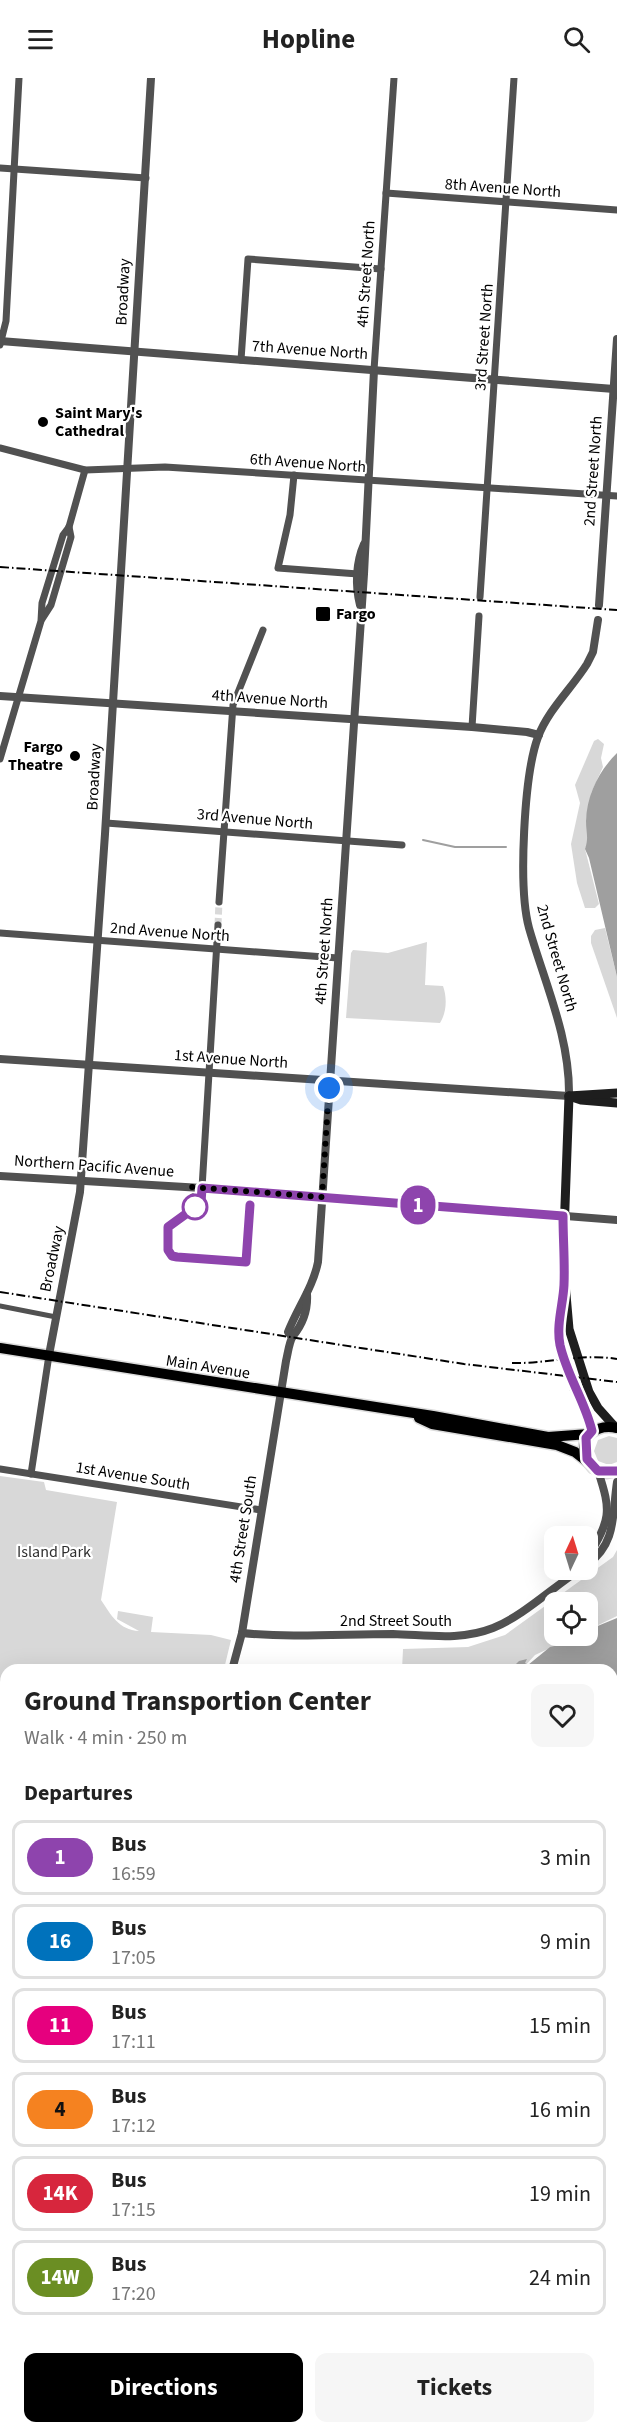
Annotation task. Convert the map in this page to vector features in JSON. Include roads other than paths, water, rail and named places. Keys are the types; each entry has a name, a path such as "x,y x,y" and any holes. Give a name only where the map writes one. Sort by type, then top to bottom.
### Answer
{"main road":[{"name":"1st Avenue North","path":"600,1098 617,1093"},
{"name":"1st Avenue North","path":"569,1096 600,1098 617,1103"},
{"name":"2nd Street North","path":"569,1096 563,1216 564,1285 573,1343 589,1392 598,1408 617,1428"},
{"name":"2nd Street North","path":"564,1285 558,1331 574,1389 588,1412 590,1432"},
{"name":"Main Avenue","path":"0,1348 280,1394 433,1416 548,1437 590,1432 599,1427 617,1428"},
{"name":"Main Avenue","path":"410,1414 432,1424 557,1444 575,1452 598,1471"},
{"path":"589,1463 585,1453 590,1432"},
{"path":"598,1471 617,1471"}],"street":[{"path":"0,342 6,321 19,78"},
{"name":"Broadway","path":"31,1474 49,1355 81,1181 106,823 151,78"},
{"name":"4th Street North","path":"280,1394 292,1337 297,1333 308,1305 307,1294 315,1278 318,1262 347,840 360,608 366,555 364,544 374,370 394,78"},
{"name":"3rd Street North","path":"480,597 514,78"},
{"path":"0,168 146,178"},
{"name":"8th Avenue North","path":"386,194 617,210"},
{"path":"241,360 248,259 381,269"},
{"name":"2nd Street North","path":"599,605 617,339"},
{"name":"7th Avenue North","path":"0,342 615,389"},
{"name":"6th Avenue North","path":"0,448 85,470 165,467 617,496"},
{"path":"0,759 41,621 42,603 63,535 69,526 85,470"},
{"path":"294,475 289,525 278,568 358,574"},
{"name":"4th Street North","path":"360,608 357,593 359,555 364,544"},
{"path":"472,728 479,616"},
{"name":"2nd Street North","path":"569,1096 569,1066 562,1028 528,925 523,886 529,789 538,735 587,664 592,652 598,620"},
{"path":"219,902 234,701 263,630"},
{"name":"4th Avenue North","path":"0,696 18,699 354,719 527,732 538,735"},
{"name":"3rd Avenue North","path":"106,823 225,830 402,845"},
{"path":"202,1188 218,925"},
{"name":"2nd Avenue North","path":"0,933 338,958"},
{"name":"1st Avenue North","path":"0,1059 569,1096"},
{"name":"Northern Pacific Avenue","path":"0,1176 202,1188 617,1220"},
{"path":"0,1306 56,1317"},
{"name":"4th Street South","path":"234,1664 242,1633 280,1394"},
{"name":"1st Avenue South","path":"0,1469 261,1510"},
{"path":"598,1471 608,1507 606,1526 598,1540"},
{"path":"598,1555 605,1548 616,1521 617,1482"},
{"name":"2nd Street South","path":"242,1633 285,1637 396,1634 442,1638 473,1635 496,1627 563,1580"}],"waterway":[{"path":"423,840 455,847 506,847"}],"tunnel":[{"path":"218,925 219,902"}],"railway":[{"path":"0,567 617,610"},
{"path":"0,1292 464,1364 617,1382"},
{"path":"512,1363 591,1357 617,1359"}],"place":[{"name":"Saint Mary's Cathedral","path":"43,422"},
{"name":"Fargo","path":"323,614"},
{"name":"Fargo Theatre","path":"75,756"}],"park label":[{"name":"Island Park","path":"54,1552"}]}
